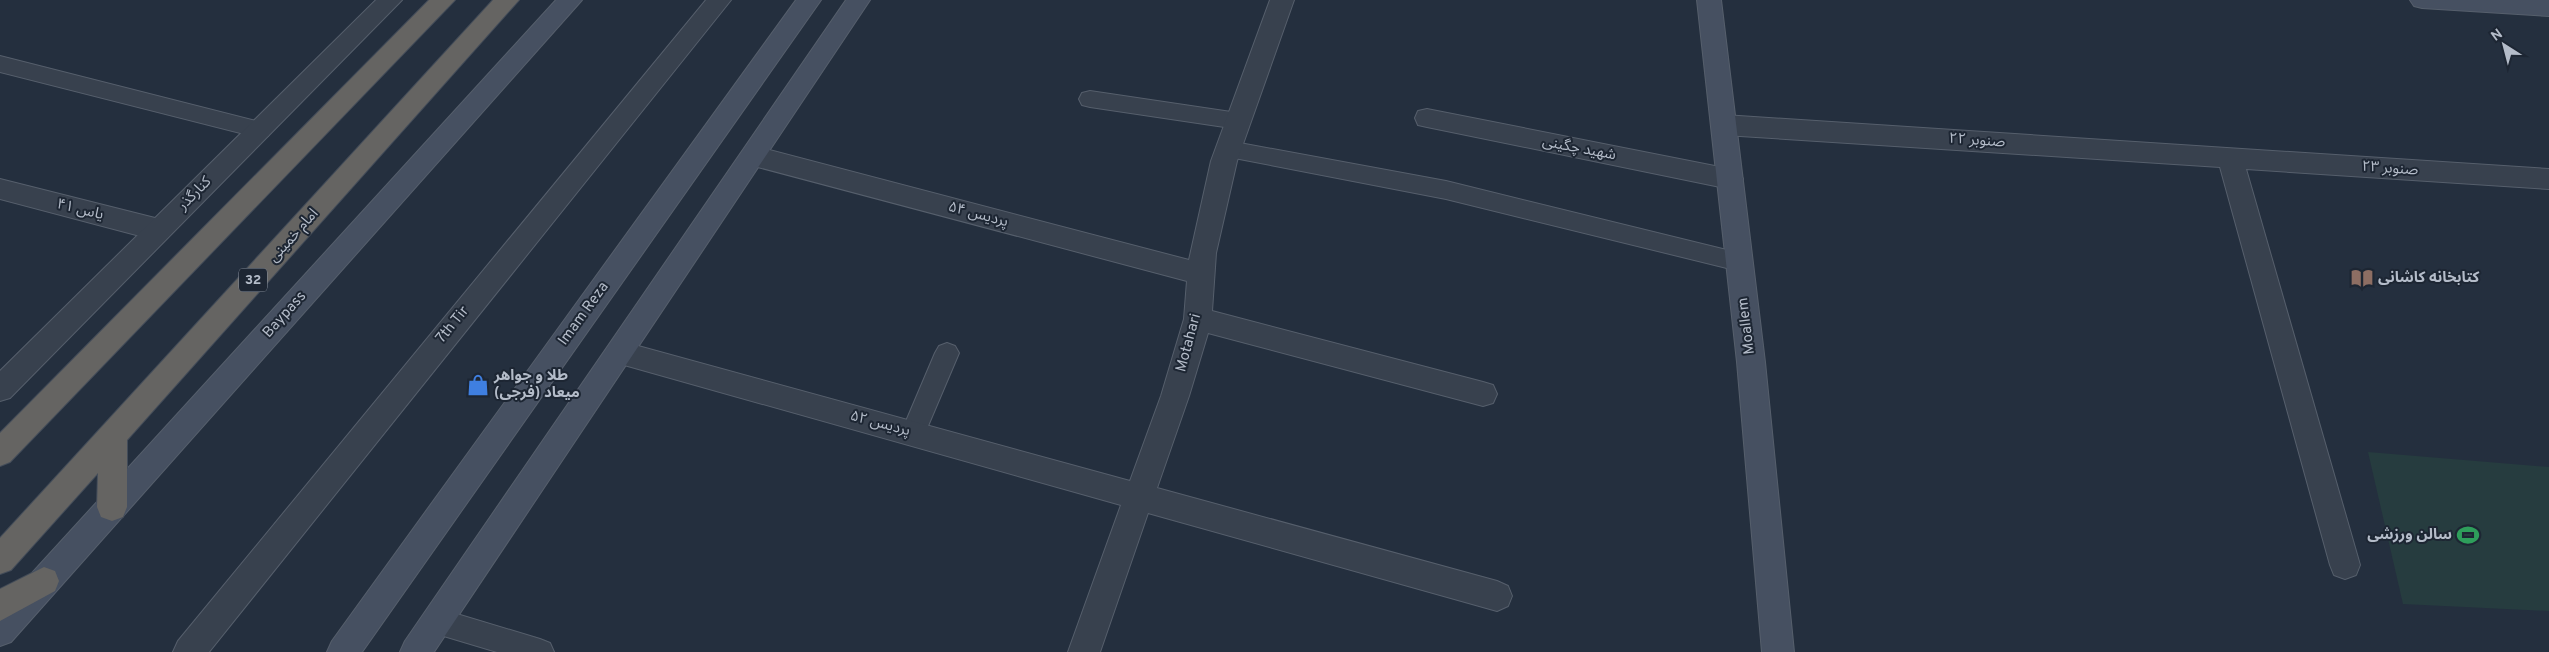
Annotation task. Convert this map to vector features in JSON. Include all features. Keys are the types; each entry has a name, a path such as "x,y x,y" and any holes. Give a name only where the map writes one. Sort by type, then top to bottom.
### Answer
{"highway":[{"path":"0,452 443,0"},
{"name":"امام خمینی","path":"0,560 507,0"},
{"path":"112,506 113,436"},
{"path":"0,606 44,581"}],"main road":[{"name":"Baypass","path":"0,630 570,0"},
{"name":"Imam Reza","path":"342,652 809,0"},
{"path":"416,652 858,0"},
{"name":"Moallem","path":"1709,0 1752,372 1778,652"},
{"path":"2422,0 2549,8"}],"street":[{"name":"کنارگذر","path":"0,389 390,0"},
{"name":"7th Tir","path":"189,652 719,0"},
{"name":"Motahari","path":"1084,652 1175,396 1198,319 1203,252 1228,149 1282,0"},
{"name":"شهید چگینی","path":"1427,118 1730,179"},
{"name":"صنوبر ۲۲","path":"1724,125 2230,158"},
{"name":"پردیس ۵۴","path":"754,156 1201,274"},
{"name":"صنوبر ۲۳","path":"2230,158 2549,179"},
{"path":"2230,158 2345,565"},
{"name":"یاس ۴۱","path":"0,189 159,230"},
{"path":"1198,319 1483,394"},
{"name":"پردیس ۵۲","path":"620,352 1497,596"}],"lane":[{"path":"0,64 260,130"},
{"path":"1090,99 1238,121"},
{"path":"1228,149 1446,190 1739,262"},
{"path":"913,433 947,353"},
{"path":"437,622 540,652"}],"green space":[{"name":"سالن ورزشی","path":"2368,452 2549,467 2549,611 2403,604"}],"place":[{"name":"کتابخانه کاشانی","path":"2362,278"},
{"name":"طلا و جواهر میعاد (فرجی)","path":"478,385"},
{"name":"سالن ورزشی","path":"2468,535"}]}
